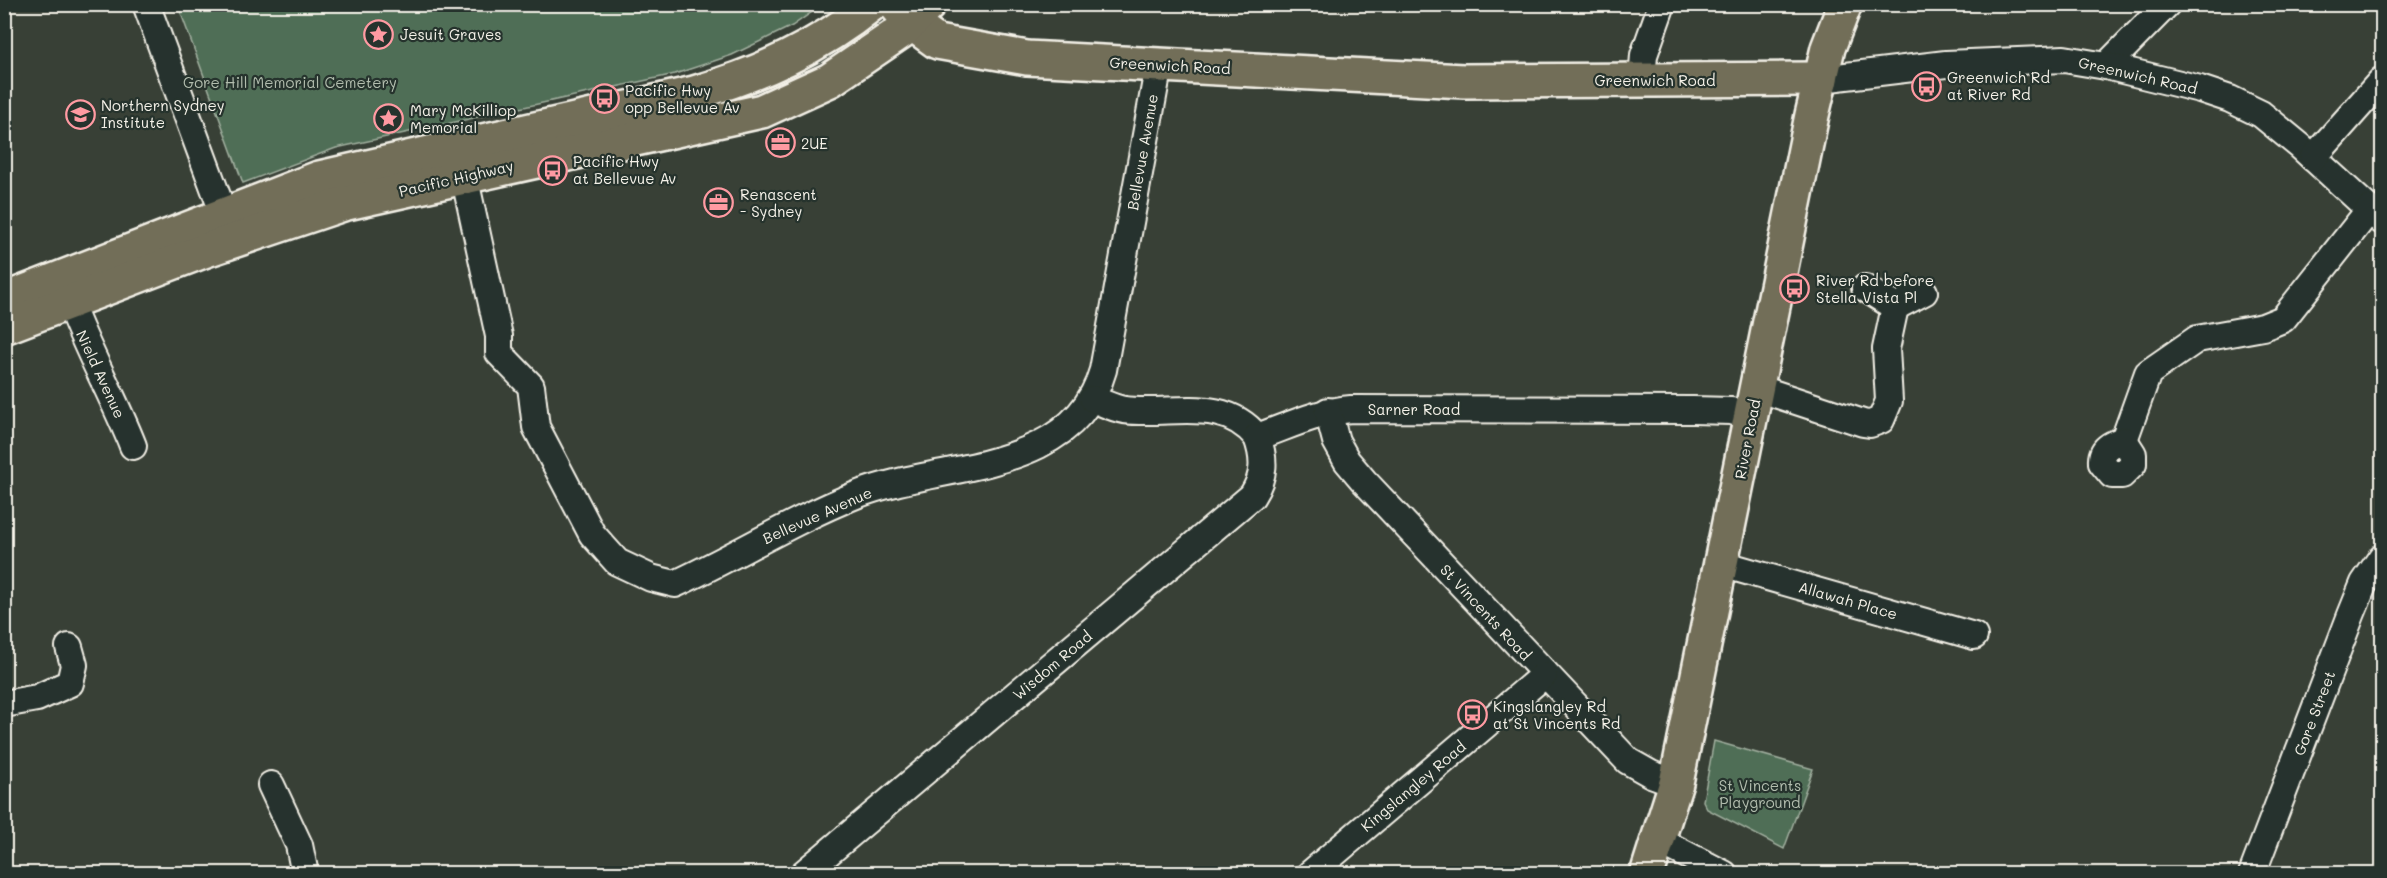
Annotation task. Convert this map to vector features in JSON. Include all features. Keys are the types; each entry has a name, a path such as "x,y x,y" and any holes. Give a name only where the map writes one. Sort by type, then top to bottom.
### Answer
{"main road":[{"name":"Pacific Highway","path":"4,327 69,302 229,229 339,173 694,93 748,77 810,47 872,4"},
{"name":"River Road","path":"1647,873 1676,783 1821,79 1828,48 1845,4"},
{"name":"Pacific Highway","path":"4,300 229,229 464,175 762,111 830,80 912,11"},
{"name":"Greenwich Road","path":"912,11 929,38 955,47 1027,58 1464,81 1821,79"}],"street":[{"path":"146,4 229,229"},
{"path":"1642,80 1644,55 1662,4"},
{"path":"2106,66 2168,4"},
{"name":"Greenwich Road","path":"1821,79 1946,64 2020,60 2064,59 2106,66 2230,99 2261,114 2376,215"},
{"name":"Bellevue Avenue","path":"464,175 499,336 500,353 531,386 536,427 592,534 617,562 651,578 675,584 855,495 901,480 952,473 1039,446 1068,428 1093,399 1103,370 1159,64"},
{"path":"2313,158 2382,80"},
{"path":"2124,440 2148,373 2198,339 2263,327 2283,319 2376,215"},
{"path":"1865,288 1895,307 1924,292"},
{"name":"Nield Avenue","path":"69,302 107,389 119,408 133,446"},
{"name":"Sarner Road","path":"1257,437 1296,420 1328,411 1374,408 1731,411 1754,402 1863,423 1881,420 1889,401 1886,349 1895,307"},
{"path":"1093,399 1125,410 1225,412 1248,426 1257,437"},
{"name":"St Vincents Road","path":"1328,411 1336,441 1347,461 1544,675 1628,761 1651,774 1676,783"},
{"name":"Wisdom Road","path":"802,873 1252,496 1262,475 1263,464 1257,437"},
{"name":"Gore Street","path":"2263,868 2351,615 2364,583 2382,557"},
{"name":"Allawah Place","path":"1722,564 1974,636"},
{"path":"4,704 37,698 70,683 74,665 69,647"},
{"name":"Kingslangley Road","path":"1310,873 1544,675"},
{"path":"272,785 299,845 305,873"},
{"path":"1658,840 1724,873"}],"green space":[{"name":"Gore Hill Memorial Cemetery","path":"178,4 822,5 792,26 732,55 675,74 336,148 243,183"},
{"name":"St Vincents Playground","path":"1714,741 1813,769 1784,849 1707,809 1703,801"}],"place":[{"name":"Jesuit Graves","path":"379,34"},
{"name":"Greenwich Rd at River Rd","path":"1926,86"},
{"name":"Pacific Hwy opp Bellevue Av","path":"604,99"},
{"name":"Northern Sydney Institute","path":"80,114"},
{"name":"Mary McKilliop Memorial","path":"389,119"},
{"name":"2UE","path":"780,143"},
{"name":"Pacific Hwy at Bellevue Av","path":"552,170"},
{"name":"Renascent - Sydney","path":"719,203"},
{"name":"River Rd before Stella Vista Pl","path":"1795,289"},
{"name":"Kingslangley Rd at St Vincents Rd","path":"1472,715"}]}
